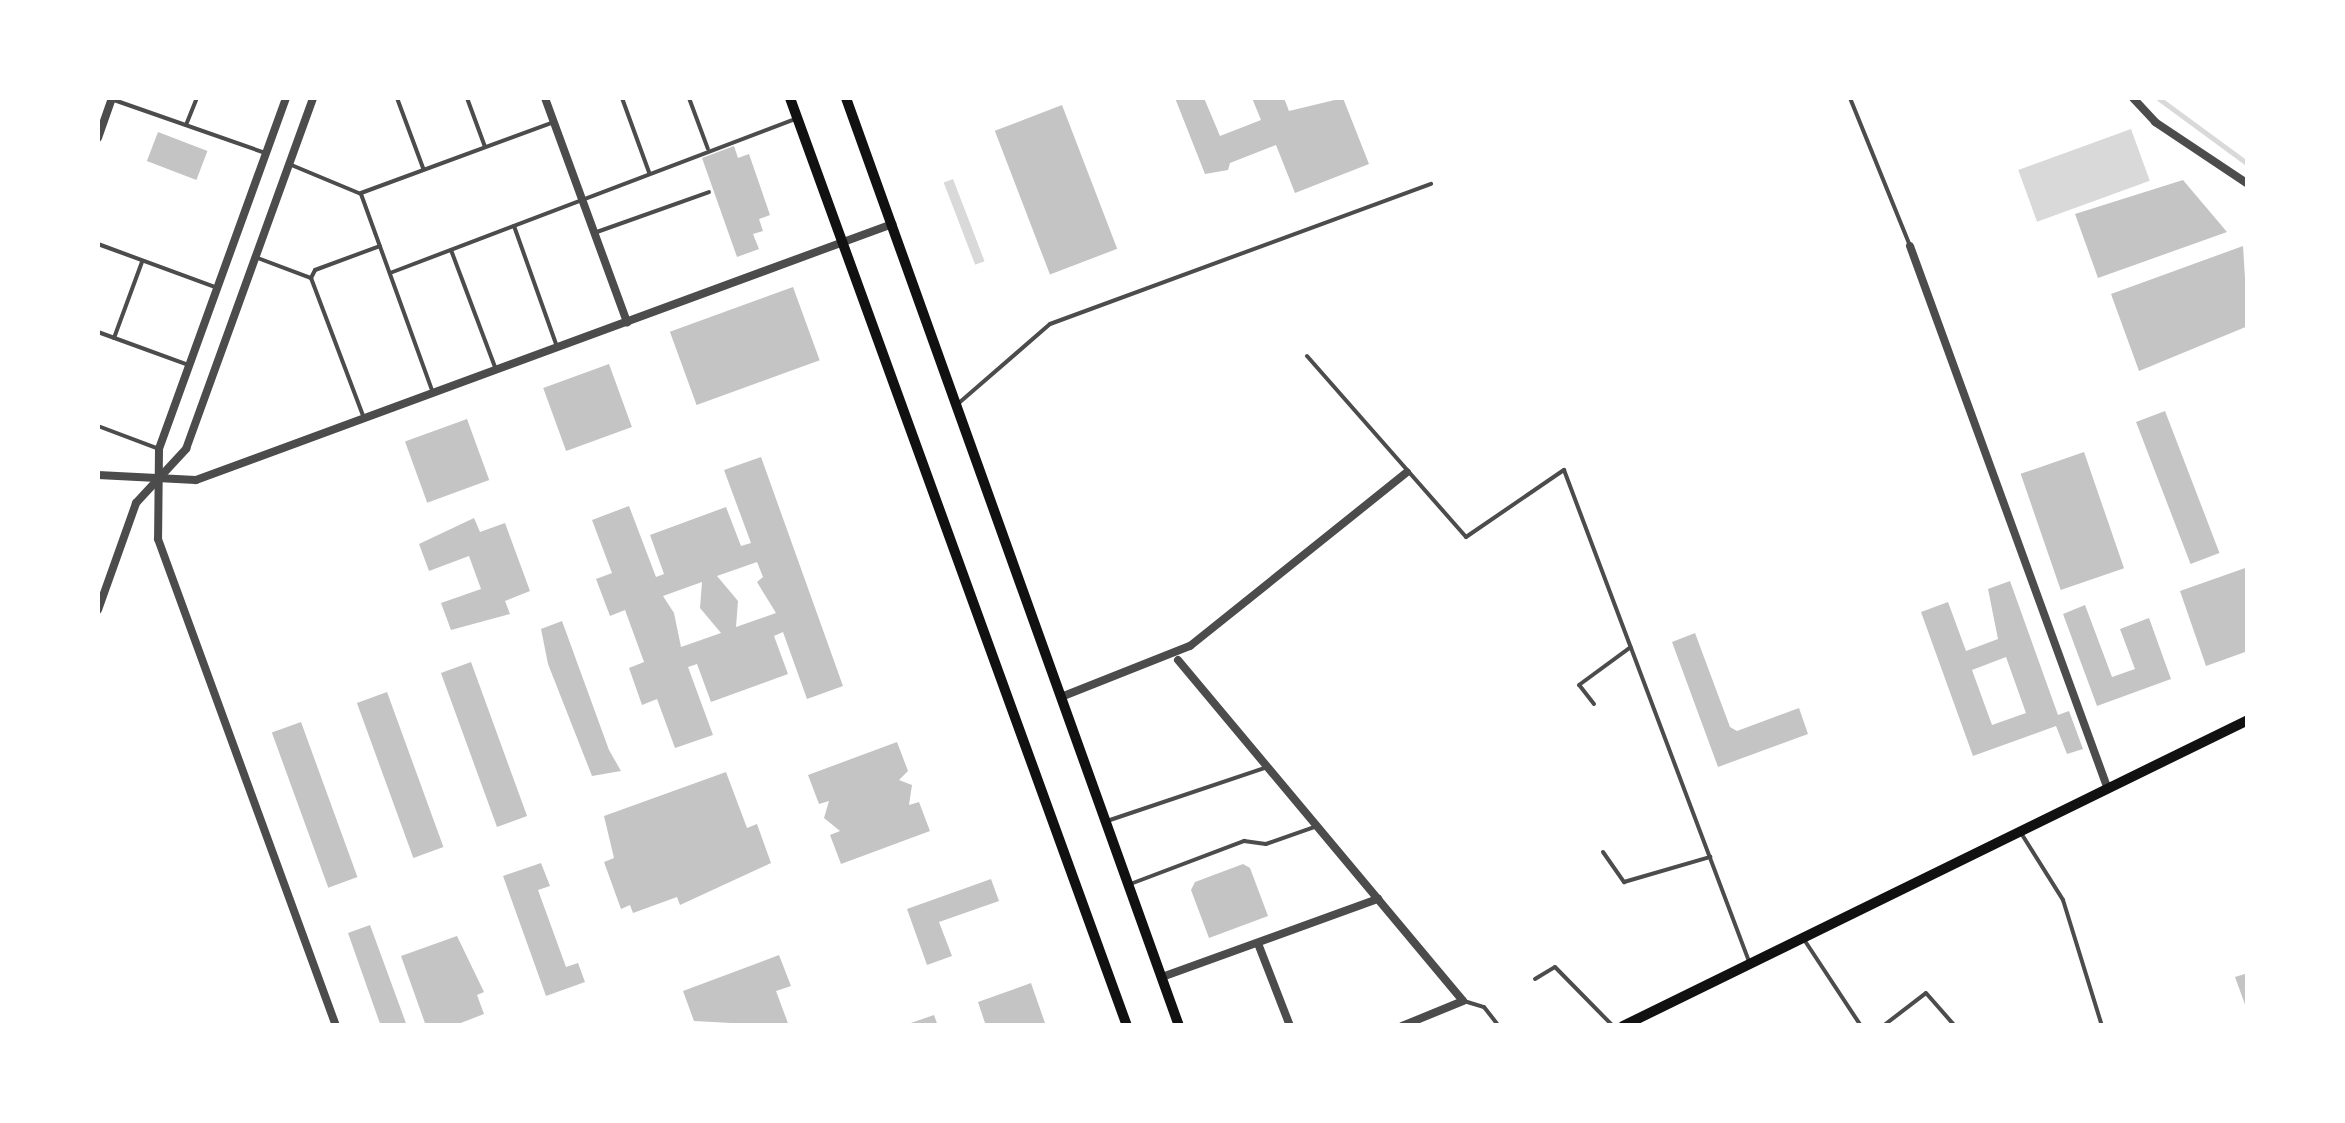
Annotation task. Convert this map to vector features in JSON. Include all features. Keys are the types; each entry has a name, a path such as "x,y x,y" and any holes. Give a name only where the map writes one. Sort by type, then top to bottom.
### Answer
{"main road":[{"path":"790,98 1127,1026"},
{"path":"846,98 1179,1026"},
{"path":"1626,1025 2020,832 2106,784 2248,720"}],"street":[{"path":"98,138 111,98"},
{"path":"286,98 159,449 158,538 336,1026"},
{"path":"98,610 136,503 186,450 313,98"},
{"path":"545,98 626,322"},
{"path":"2134,98 2155,122 2248,184"},
{"path":"98,475 156,482 196,480 892,224"},
{"path":"1910,246 2106,784"},
{"path":"1061,698 1175,657 1407,472"},
{"path":"1175,657 1463,1001 1402,1026"},
{"path":"1162,977 1245,945 1259,946 1378,899"},
{"path":"1259,946 1290,1026"}],"lane":[{"path":"111,98 266,153"},
{"path":"186,125 197,98"},
{"path":"397,98 424,170"},
{"path":"467,98 485,148"},
{"path":"622,98 649,172"},
{"path":"689,98 708,151"},
{"path":"1850,98 1910,246"},
{"path":"390,272 798,118"},
{"path":"289,164 361,194 554,122"},
{"path":"956,405 1050,324 1431,184"},
{"path":"594,233 709,192"},
{"path":"361,194 433,393"},
{"path":"514,226 557,347"},
{"path":"98,244 216,288"},
{"path":"364,418 311,278 315,270 380,246"},
{"path":"452,250 496,370"},
{"path":"255,257 311,278"},
{"path":"114,338 142,260"},
{"path":"98,332 188,365"},
{"path":"1307,356 1466,537 1564,470 1750,964"},
{"path":"98,426 159,449"},
{"path":"1594,704 1579,686 1631,647"},
{"path":"1106,822 1268,767"},
{"path":"1128,884 1244,841 1266,844 1317,826"},
{"path":"2020,832 2062,900 2102,1026"},
{"path":"1603,852 1624,882 1710,857"},
{"path":"1802,937 1861,1026"},
{"path":"1535,979 1555,967 1613,1026"},
{"path":"1883,1026 1926,993 1955,1026"},
{"path":"1463,1001 1494,1014 1500,1026"}],"shaded area":[{"path":"2131,129 2150,181 2037,222 2018,170"},
{"path":"953,179 985,261 975,265 944,183"}],"building":[{"path":"1175,98 1204,98 1220,136 1261,120 1252,98 1284,98 1289,111 1343,98 1369,164 1295,193 1276,145 1230,163 1228,170 1205,174"},
{"path":"1062,105 1117,249 1050,275 995,131"},
{"path":"158,132 207,151 196,180 147,161"},
{"path":"734,146 738,158 749,154 770,215 759,219 763,231 753,234 759,249 737,257 702,158"},
{"path":"2183,180 2227,232 2098,278 2075,214"},
{"path":"2243,246 2248,326 2139,371 2111,294"},
{"path":"793,287 820,360 697,405 670,332"},
{"path":"609,364 632,427 566,451 543,388"},
{"path":"2165,411 2219,553 2191,564 2136,422"},
{"path":"467,419 489,480 427,503 405,442"},
{"path":"2084,452 2124,568 2061,590 2021,474"},
{"path":"761,457 843,686 807,699 783,632 774,636 788,674 711,702 697,664 688,667 713,735 675,748 657,699 642,705 629,668 644,662 625,610 610,616 596,579 612,573 592,520 629,506 656,577 664,574 650,535 726,507 741,546 751,543 724,470","holes":["757,562 763,577 757,582 776,613 736,627 738,601 717,576","702,582 700,608 721,633 681,647 674,613 663,596"]},
{"path":"474,518 480,532 505,523 530,591 505,601 510,614 451,630 441,603 481,589 469,556 429,571 419,544"},
{"path":"2248,567 2248,651 2206,666 2180,591"},
{"path":"2010,581 2058,715 2069,711 2083,749 2067,754 2056,726 1973,756 1921,612 1948,602 1966,651 1998,639 1988,589","holes":["2006,657 2026,713 1992,725 1972,670"]},
{"path":"2085,605 2112,677 2135,669 2120,629 2149,618 2171,679 2097,706 2063,614"},
{"path":"562,621 609,750 621,771 592,776 548,664 541,629"},
{"path":"1695,633 1730,727 1737,731 1799,708 1808,734 1718,767 1672,642"},
{"path":"471,662 527,816 497,827 441,673"},
{"path":"387,692 443,847 413,858 357,703"},
{"path":"301,722 357,877 328,888 272,733"},
{"path":"897,742 908,771 899,780 912,785 909,805 919,802 930,831 841,864 830,835 840,831 824,818 829,801 819,804 808,775"},
{"path":"726,772 747,828 757,824 771,863 680,905 677,897 633,913 630,905 621,909 604,862 614,858 604,816"},
{"path":"541,863 550,886 538,890 566,967 578,963 585,982 546,996 503,876"},
{"path":"1243,864 1250,868 1268,916 1209,938 1191,890 1195,882"},
{"path":"991,879 999,901 939,922 952,956 927,965 907,909"},
{"path":"370,925 407,1026 381,1026 378,1018 348,933"},
{"path":"457,936 484,992 477,995 484,1014 453,1026 426,1026 401,956"},
{"path":"779,955 791,986 776,991 789,1026 694,1021 683,991"},
{"path":"2248,973 2248,1010 2247,1010 2235,977"},
{"path":"1031,983 1046,1026 986,1026 978,1002"},
{"path":"934,1015 938,1026 905,1026 905,1025"}],"waterway":[{"path":"2158,98 2248,164"}]}
